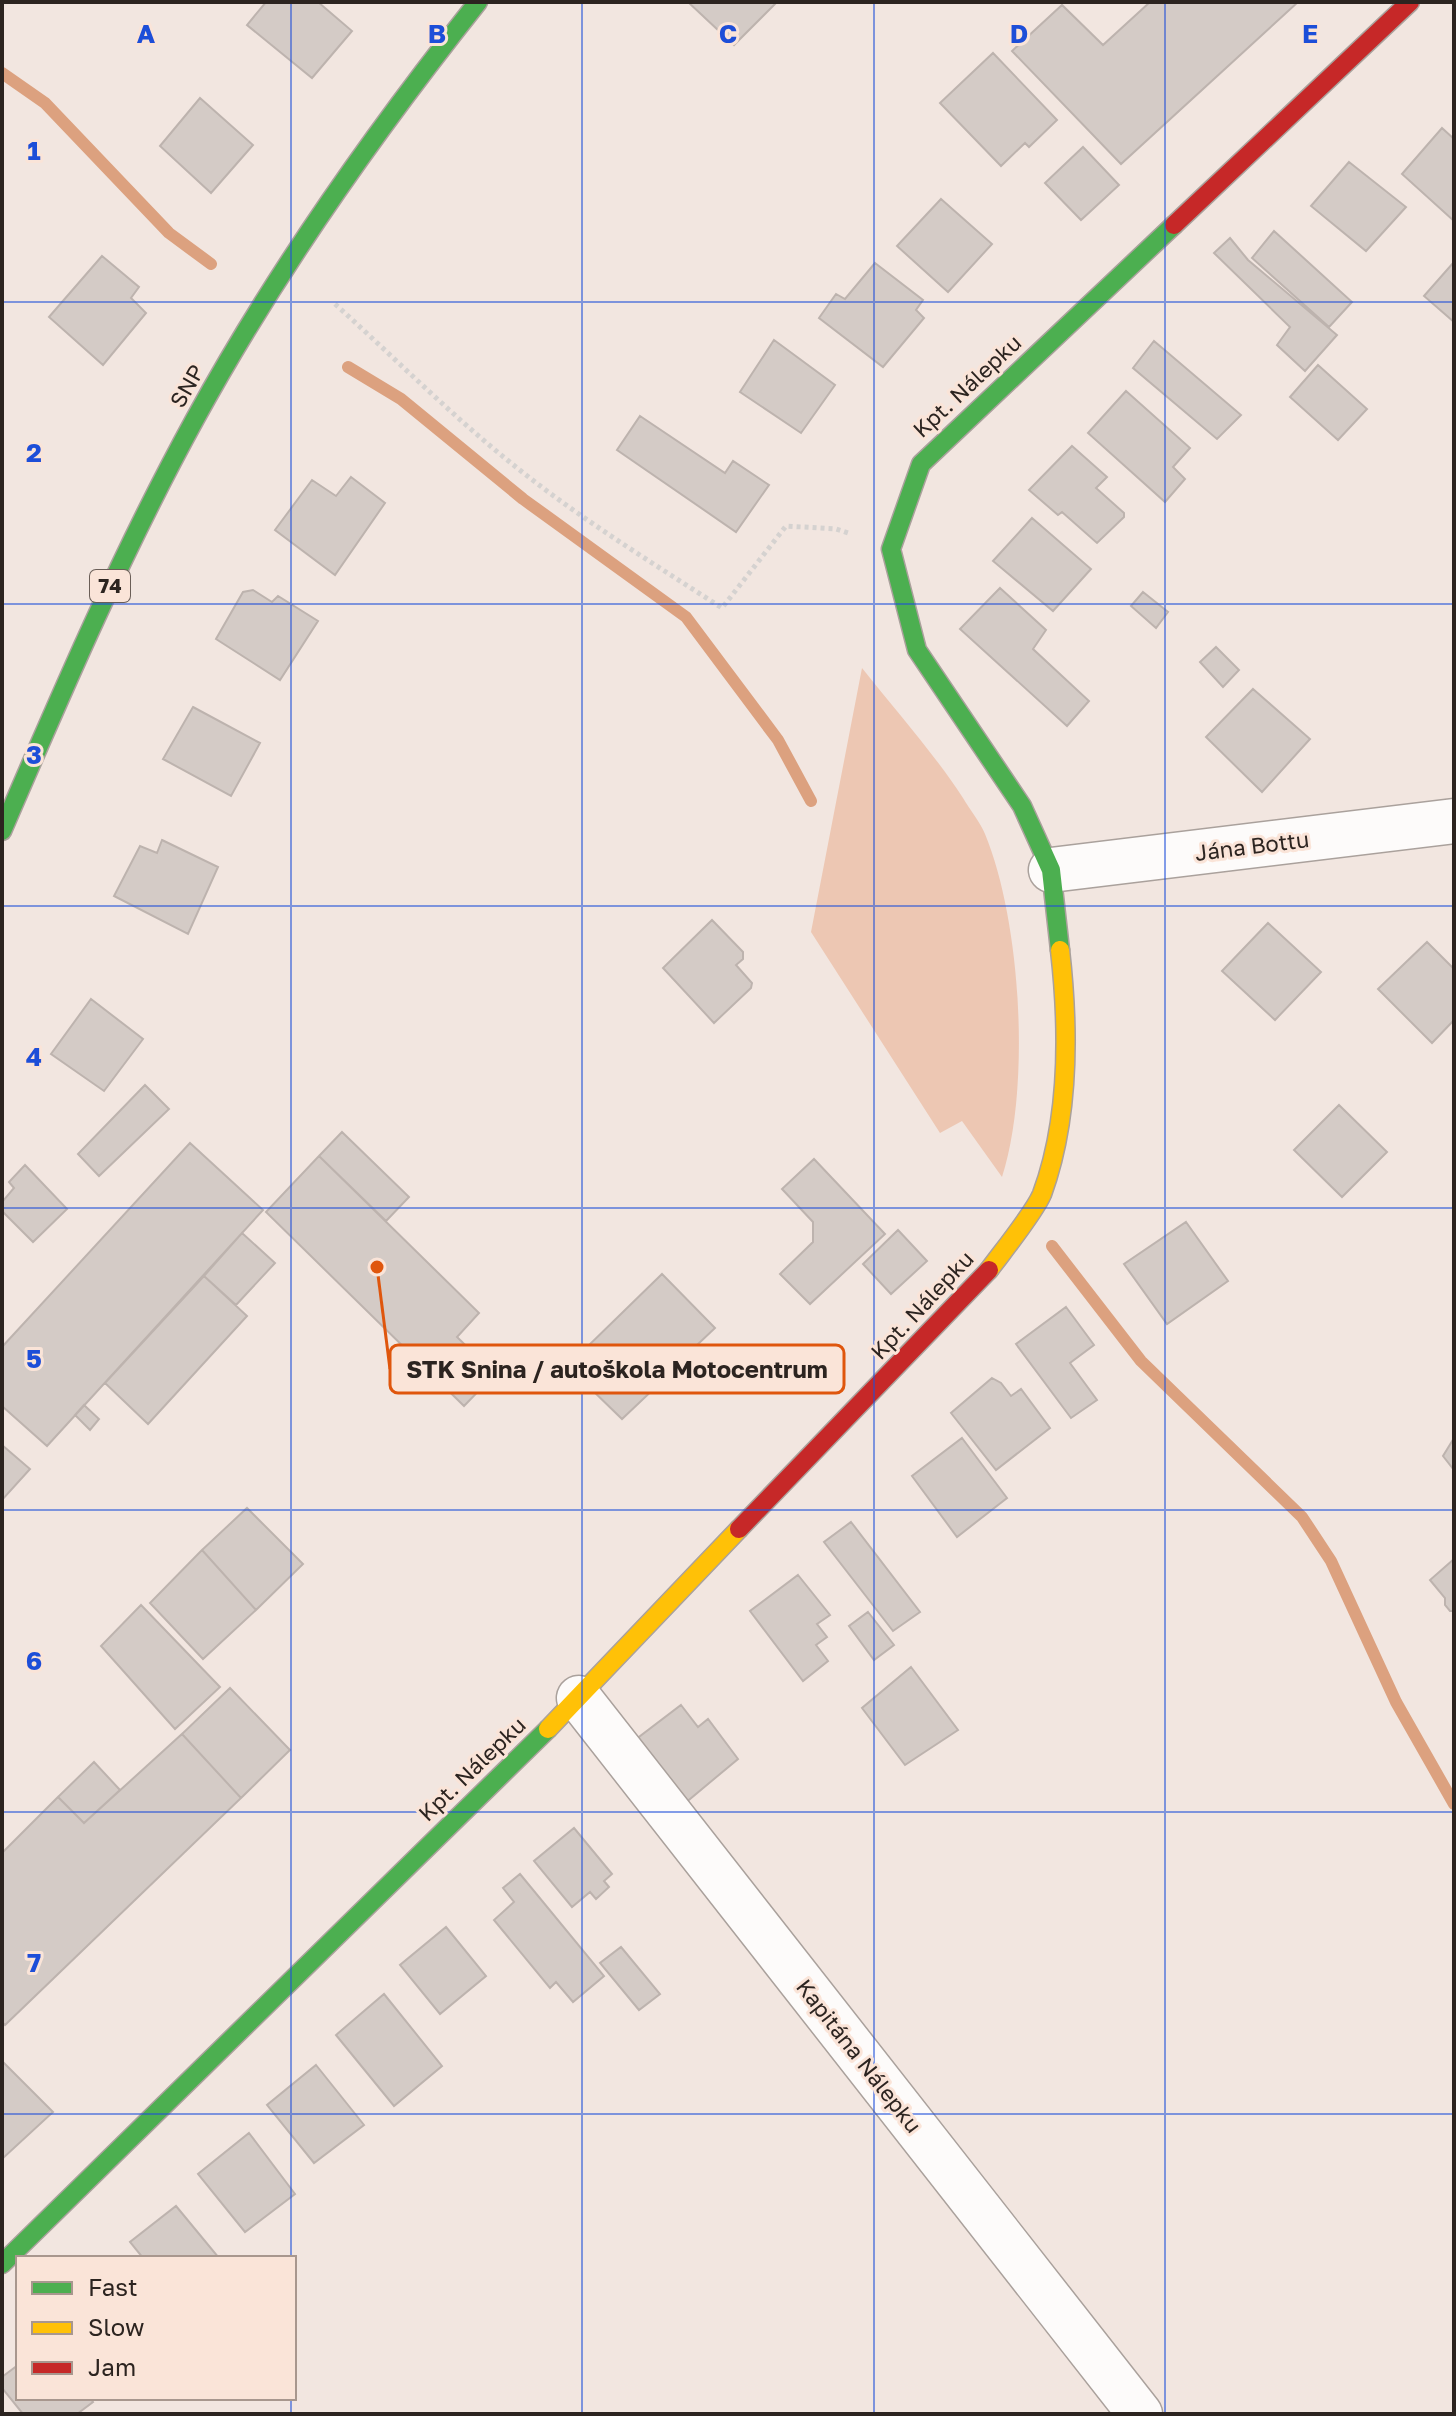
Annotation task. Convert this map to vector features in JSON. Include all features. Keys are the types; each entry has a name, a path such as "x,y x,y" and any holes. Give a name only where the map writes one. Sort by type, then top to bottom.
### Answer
{"street":[{"name":"SNP","path":"2,831 114,578 196,418 294,252 355,161 478,2"},
{"name":"Kpt. Nálepku","path":"2,2264 579,1698 678,1591 982,1280 1041,1196 1064,1105 1065,995 1051,870 1022,806 917,650 891,549 921,464 1410,2"},
{"name":"Jána Bottu","path":"1051,870 1454,821"},
{"name":"Kapitána Nálepku","path":"579,1698 1140,2414"}],"path":[{"path":"335,304 467,427 523,473 722,608 786,526 836,529 891,549"}],"shaded area":[{"path":"862,668 963,798 983,830 997,870 1014,957 1019,1052 1017,1098 1002,1177 962,1121 940,1133 811,932"}],"building":[{"path":"266,2 318,2 352,31 312,78 247,25"},
{"path":"688,2 777,2 734,45"},
{"path":"1150,2 1298,2 1121,164 1012,51 1062,5 1103,45"},
{"path":"993,53 1057,120 1029,147 1025,143 1001,166 940,103"},
{"path":"200,98 253,145 211,193 160,146"},
{"path":"1442,128 1454,139 1454,221 1402,174"},
{"path":"1083,147 1119,185 1081,220 1045,183"},
{"path":"1349,162 1406,207 1366,251 1311,206"},
{"path":"941,199 992,244 948,292 897,246"},
{"path":"1274,231 1352,302 1329,327 1252,258"},
{"path":"1230,238 1248,260 1337,335 1305,371 1277,345 1290,327 1214,253"},
{"path":"102,256 139,287 131,298 146,313 103,365 49,317"},
{"path":"1454,262 1454,322 1424,296"},
{"path":"875,263 923,300 916,310 924,318 883,367 819,318 836,294 845,299"},
{"path":"774,340 835,385 801,433 740,392"},
{"path":"1154,341 1241,415 1217,439 1133,368"},
{"path":"1318,365 1367,409 1338,440 1290,397"},
{"path":"1126,391 1190,448 1173,467 1185,479 1165,502 1088,433"},
{"path":"640,416 725,473 733,461 769,485 736,532 617,450"},
{"path":"1072,446 1107,477 1096,488 1124,513 1124,517 1097,543 1062,512 1058,515 1029,490"},
{"path":"351,477 385,503 335,575 275,530 312,480 336,496"},
{"path":"1032,518 1091,569 1053,611 993,561"},
{"path":"1000,588 1046,630 1033,649 1089,701 1067,726 960,629"},
{"path":"253,590 272,602 278,596 318,621 280,680 216,639 243,592"},
{"path":"1143,592 1168,612 1156,628 1131,606"},
{"path":"1216,647 1239,670 1223,687 1200,662"},
{"path":"1253,689 1310,739 1262,792 1206,737"},
{"path":"193,707 260,743 231,796 163,759"},
{"path":"162,840 218,867 188,934 114,896 140,846 157,853"},
{"path":"712,920 743,952 743,959 736,965 752,983 751,988 714,1023 663,968"},
{"path":"1268,923 1321,972 1275,1020 1222,971"},
{"path":"1427,942 1454,969 1454,1020 1432,1043 1378,989"},
{"path":"91,999 143,1039 104,1091 51,1054"},
{"path":"145,1085 169,1109 99,1176 78,1154"},
{"path":"1339,1105 1387,1152 1342,1197 1294,1150"},
{"path":"342,1132 409,1197 386,1221 319,1156"},
{"path":"190,1143 263,1210 47,1446 2,1406 2,1347"},
{"path":"319,1156 479,1313 457,1337 495,1374 464,1406 266,1212"},
{"path":"814,1159 885,1234 810,1304 780,1274 813,1242 813,1222 782,1189"},
{"path":"25,1165 67,1209 33,1242 2,1211 2,1202 14,1188 9,1182"},
{"path":"1186,1222 1228,1281 1167,1324 1124,1264"},
{"path":"898,1230 927,1261 891,1294 863,1264"},
{"path":"242,1233 275,1263 236,1305 204,1276"},
{"path":"662,1274 715,1328 679,1362 677,1360 655,1383 658,1385 622,1419 588,1386 606,1369 586,1348"},
{"path":"204,1276 247,1316 148,1424 105,1383"},
{"path":"1066,1307 1094,1345 1070,1363 1097,1400 1071,1418 1016,1344"},
{"path":"992,1378 1001,1383 1011,1396 1021,1389 1050,1428 996,1470 951,1413"},
{"path":"84,1405 99,1419 90,1430 75,1415"},
{"path":"962,1438 1007,1498 957,1537 912,1476"},
{"path":"1454,1438 1454,1470 1443,1456"},
{"path":"2,1445 30,1469 2,1500"},
{"path":"247,1508 303,1564 256,1610 202,1550"},
{"path":"851,1522 920,1612 893,1631 824,1542"},
{"path":"202,1550 256,1610 203,1659 150,1603"},
{"path":"1454,1559 1454,1611 1450,1611 1445,1605 1445,1598 1430,1580"},
{"path":"798,1575 830,1615 817,1624 827,1637 816,1645 828,1661 803,1681 750,1611"},
{"path":"141,1605 220,1687 175,1729 101,1646"},
{"path":"868,1612 894,1645 874,1660 849,1626"},
{"path":"911,1667 958,1730 905,1765 862,1708"},
{"path":"230,1688 290,1750 241,1798 182,1734"},
{"path":"681,1705 698,1727 708,1719 738,1759 684,1804 635,1740"},
{"path":"182,1734 241,1798 5,2025 2,2022 2,1853 58,1797 84,1823"},
{"path":"94,1762 120,1790 84,1823 58,1797"},
{"path":"574,1828 612,1874 604,1881 609,1887 596,1899 590,1892 572,1907 534,1861"},
{"path":"520,1874 604,1976 573,2002 556,1982 550,1988 494,1920 514,1902 503,1888"},
{"path":"446,1927 486,1976 440,2014 400,1965"},
{"path":"621,1947 660,1994 639,2010 600,1963"},
{"path":"384,1994 442,2066 394,2106 336,2035"},
{"path":"2,2061 53,2112 2,2159"},
{"path":"316,2065 364,2125 314,2163 267,2105"},
{"path":"249,2133 295,2194 245,2232 198,2174"},
{"path":"176,2206 217,2256 141,2256 130,2242"},
{"path":"16,2366 16,2400 93,2402 77,2414 23,2414 2,2388 2,2377"}],"waterway":[{"path":"2,73 45,103 169,233 211,264"},
{"path":"348,367 401,399 523,499 686,617 778,740 811,801"},
{"path":"1052,1246 1141,1361 1302,1517 1331,1561 1396,1702 1454,1804"}],"traffic: fast":[{"path":"2,831 118,571 168,469 226,364 328,204 478,2"},
{"path":"1060,950 1051,870 1022,806 917,650 891,549 921,464 1174,225"},
{"path":"2,2264 548,1729"}],"traffic: slow":[{"path":"989,1270 1038,1202 1058,1135 1066,1042 1060,950"},
{"path":"548,1729 739,1529"}],"traffic: jam":[{"path":"1174,225 1410,2"},
{"path":"739,1529 989,1270"}],"place":[{"name":"STK Snina / autoškola Motocentrum","path":"377,1267"}]}
